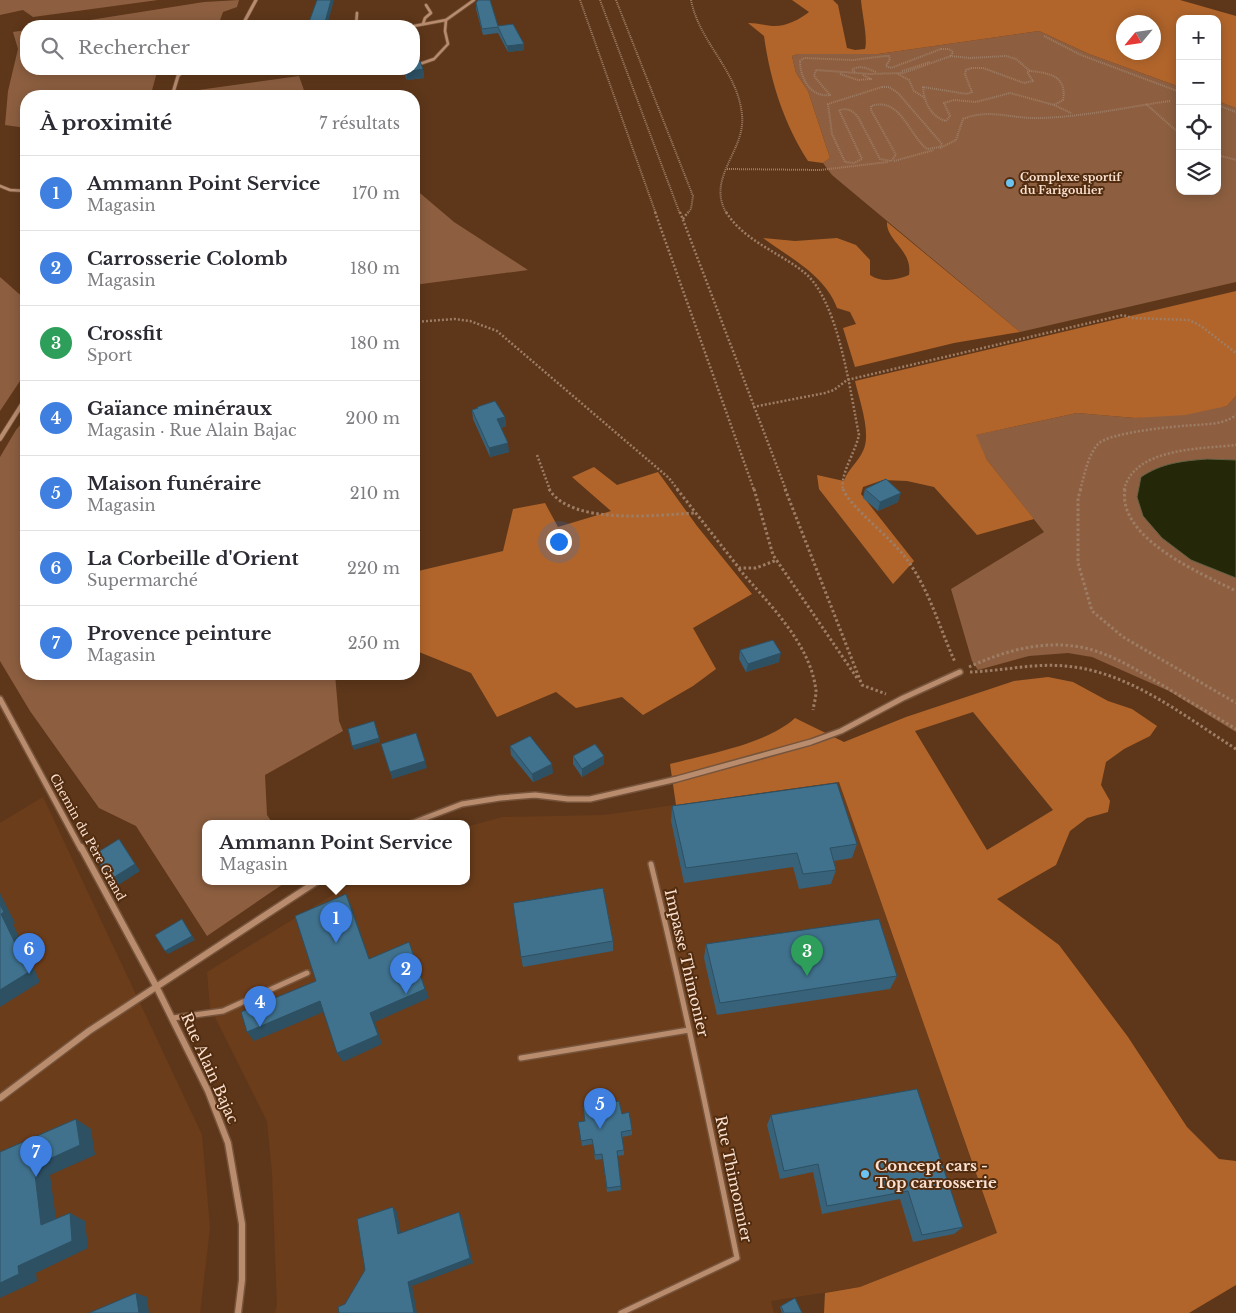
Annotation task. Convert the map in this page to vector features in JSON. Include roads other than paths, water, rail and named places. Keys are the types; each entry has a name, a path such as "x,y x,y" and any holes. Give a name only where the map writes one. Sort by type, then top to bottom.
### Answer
{"street":[{"path":"245,20 256,0"},
{"path":"174,90 179,75"},
{"path":"0,439 20,407"},
{"path":"420,820 462,804 535,795 568,799 590,799 677,779 811,742 841,731 903,698 960,672"},
{"name":"Chemin du Père Grand","path":"0,699 156,986"},
{"path":"0,1098 89,1031 311,885"},
{"name":"Rue Alain Bajac","path":"156,986 208,1091 228,1143 242,1224 242,1280 238,1313"}],"lane":[{"path":"420,25 446,20 474,0"},
{"path":"424,24 425,18 431,13 426,5"},
{"path":"356,20 357,14"},
{"path":"420,65 428,64 441,56 448,44 445,31 446,20"},
{"path":"0,186 20,191"},
{"name":"Impasse Thimonier","path":"651,864 698,1068"},
{"path":"173,1018 223,1012 307,972"},
{"path":"521,1058 689,1030"},
{"name":"Rue Thimonnier","path":"621,1313 638,1310 737,1258 698,1068"}],"place":[{"name":"Complexe sportif du Farigoulier","path":"1010,183"},
{"name":"Ammann Point Service","path":"336,943"},
{"name":"La Corbeille d'Orient","path":"29,974"},
{"name":"Crossfit","path":"807,976"},
{"name":"Carrosserie Colomb","path":"406,994"},
{"name":"Gaïance minéraux","path":"260,1027"},
{"name":"Maison funéraire","path":"600,1129"},
{"name":"Concept cars - Top carrosserie","path":"865,1174"},
{"name":"Provence peinture","path":"36,1177"}]}
